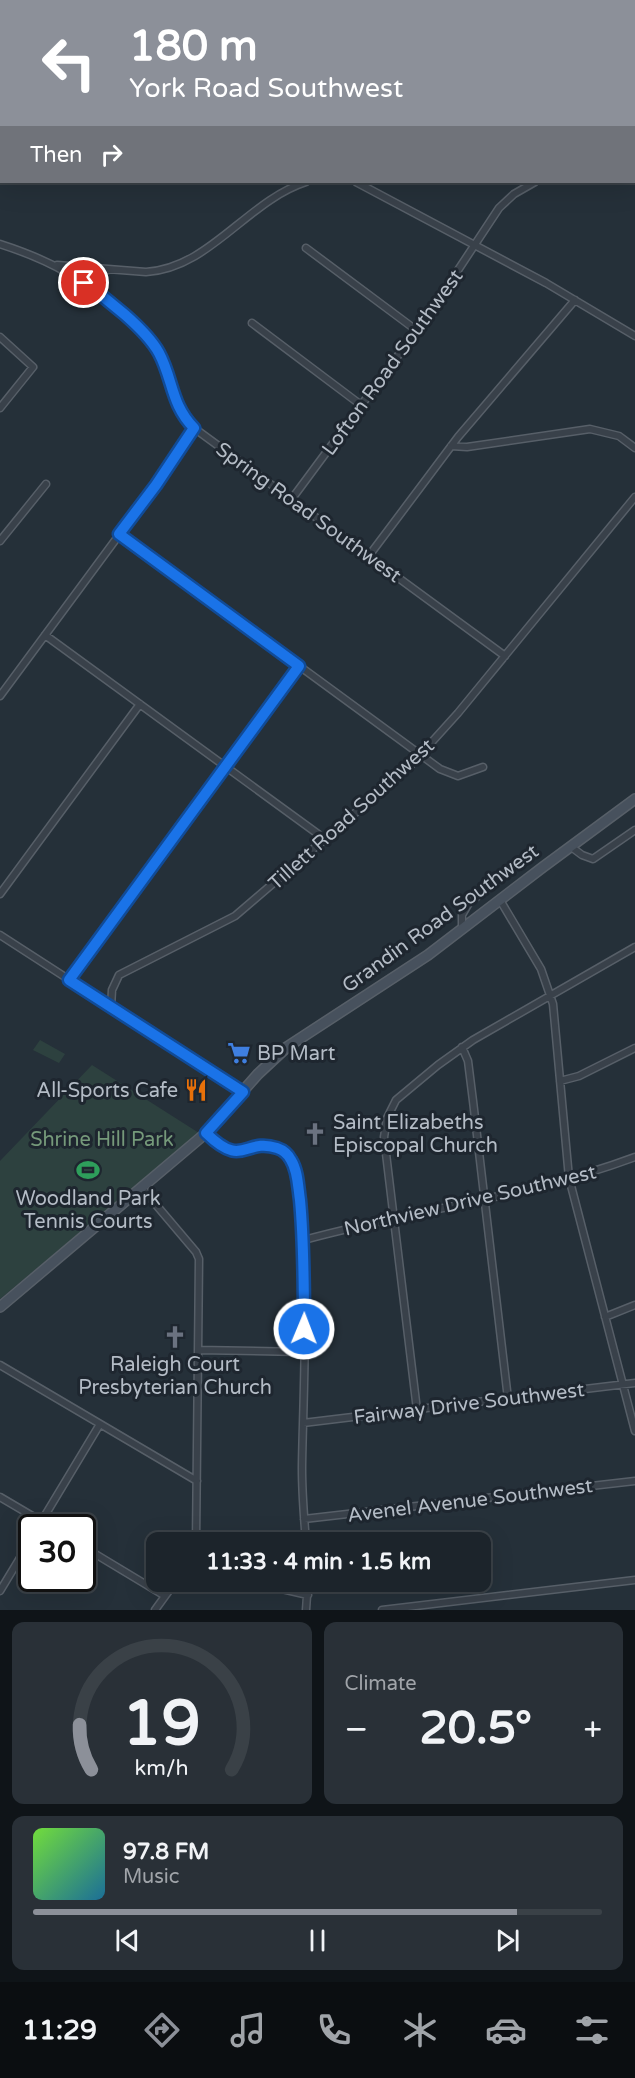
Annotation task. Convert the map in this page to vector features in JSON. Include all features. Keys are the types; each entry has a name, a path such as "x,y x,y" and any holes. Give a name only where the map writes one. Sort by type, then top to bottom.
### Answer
{"street":[{"path":"55,265 146,272 175,267 186,262 282,193 304,183"},
{"path":"358,183 575,300 635,336"},
{"name":"Lofton Road Southwest","path":"291,500 416,330 506,201 533,183"},
{"name":"Spring Road Southwest","path":"0,244 27,252 55,265 97,292 153,344 162,360 181,413 194,428 505,656"},
{"path":"306,248 416,330"},
{"path":"97,292 95,280 108,269"},
{"path":"368,557 451,446 575,300"},
{"path":"252,323 361,405"},
{"path":"0,337 33,367 0,408"},
{"path":"0,696 163,476 194,428"},
{"path":"451,446 467,447 590,429 619,436 635,448"},
{"path":"0,542 46,484"},
{"name":"Tillett Road Southwest","path":"111,1007 113,986 124,971 235,916 421,756 635,497"},
{"path":"119,534 421,756 452,775 460,776 483,768"},
{"path":"45,634 318,834 323,841"},
{"path":"69,980 299,666"},
{"path":"0,894 140,704"},
{"name":"Grandin Road Southwest","path":"0,1307 206,1133 287,1047 411,966 635,799"},
{"path":"570,846 592,859 635,830"},
{"path":"462,929 462,915 469,903 531,854"},
{"path":"500,900 541,969 551,995 556,1021 569,1178 635,1431"},
{"path":"0,935 243,1092"},
{"path":"417,1410 384,1130 391,1107 416,1082 462,1047 635,947"},
{"path":"462,1047 468,1061 508,1399"},
{"path":"560,1081 579,1076 635,1048"},
{"path":"206,1133 218,1145 232,1152 256,1147 280,1149 289,1156 298,1185 304,1240 305,1532"},
{"name":"Northview Drive Southwest","path":"304,1240 569,1178 604,1169 635,1157"},
{"path":"141,1187 198,1256 196,1532"},
{"path":"605,1317 635,1305"},
{"path":"198,1350 304,1352"},
{"path":"0,1365 197,1481"},
{"name":"Fairway Drive Southwest","path":"303,1423 635,1383"},
{"path":"46,1514 100,1424"},
{"name":"Avenel Avenue Southwest","path":"304,1520 635,1481"},
{"path":"0,1497 25,1514"},
{"path":"96,1554 165,1596"},
{"path":"0,1591 18,1561"},
{"path":"382,1610 635,1580"},
{"path":"155,1610 168,1592"},
{"path":"295,1592 308,1595 306,1610"}],"green space":[{"path":"40,1040 65,1054 59,1063 33,1050"},
{"name":"Shrine Hill Park","path":"92,1065 199,1133 0,1299 0,1161"}],"place":[{"name":"BP Mart","path":"239,1053"},
{"name":"All-Sports Cafe","path":"196,1090"},
{"name":"Saint Elizabeths Episcopal Church","path":"315,1134"},
{"name":"Woodland Park Tennis Courts","path":"88,1170"},
{"name":"Raleigh Court Presbyterian Church","path":"175,1337"}],"route":[{"path":"84,283 110,303 153,344 159,352 181,413 194,428 183,448 119,534 299,666 69,980 243,1092 206,1133 218,1145 232,1152 256,1147 273,1147 289,1156 298,1185 303,1232 304,1329"}]}
